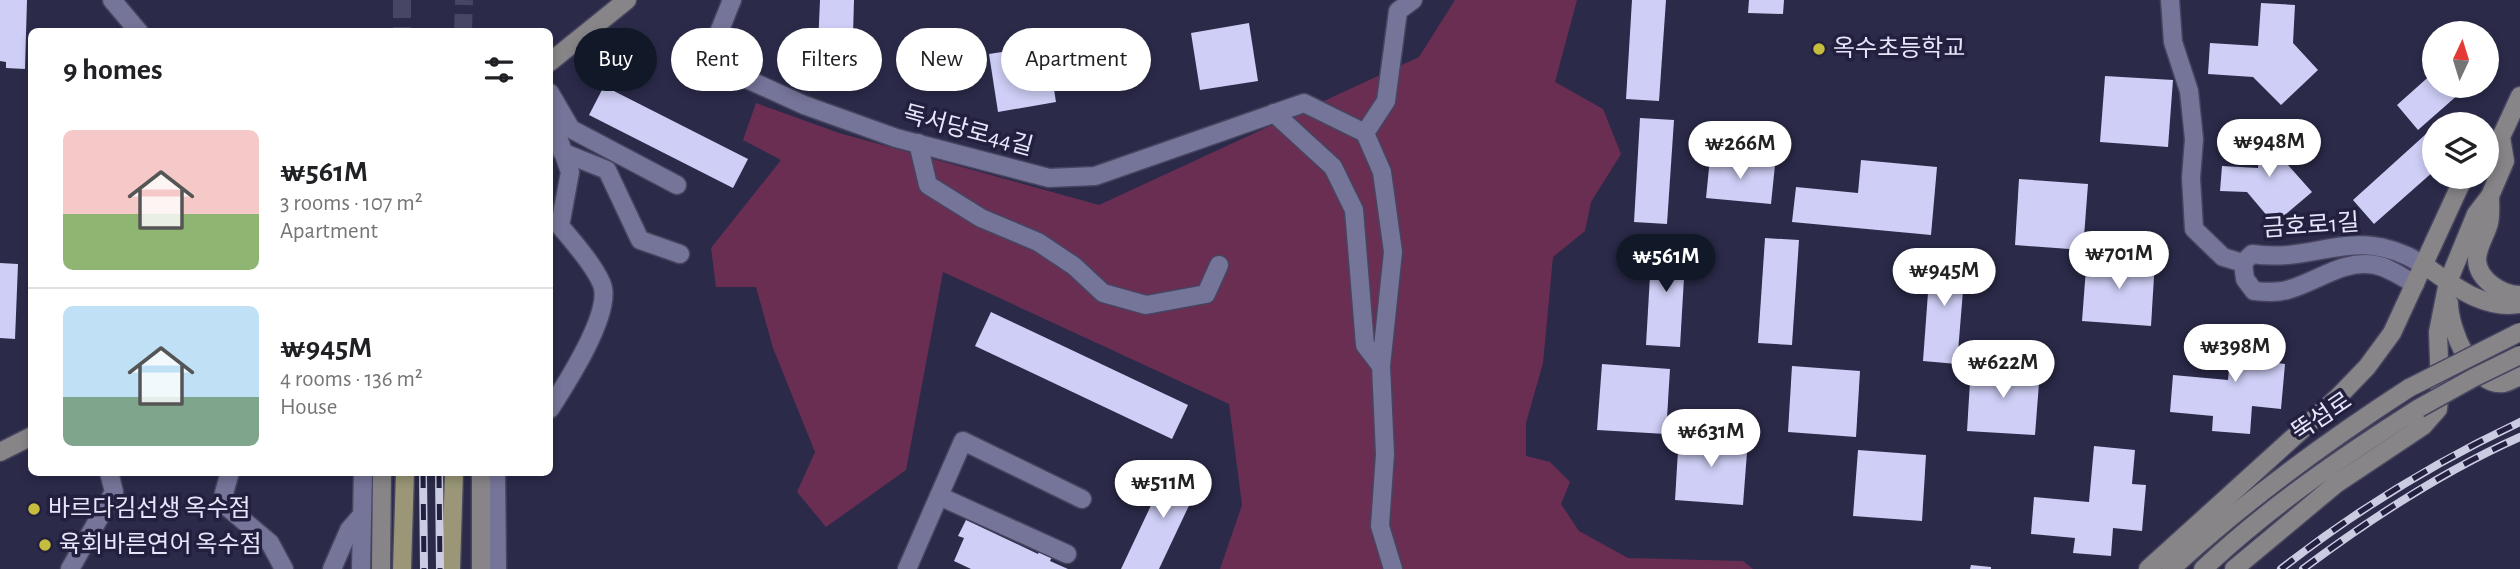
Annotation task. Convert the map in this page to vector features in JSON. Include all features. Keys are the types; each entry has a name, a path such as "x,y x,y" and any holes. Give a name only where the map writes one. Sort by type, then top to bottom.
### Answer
{"main road":[{"path":"553,60 627,0"},
{"path":"2499,132 2520,96"},
{"path":"2499,151 2504,161 2499,174"},
{"path":"2148,569 2338,397 2367,367 2392,333 2458,189"},
{"path":"2234,569 2326,493 2423,426 2438,409 2438,332 2448,282 2476,214 2493,189"},
{"path":"2490,196 2489,222 2477,261 2489,282 2500,290 2520,295"},
{"path":"2444,220 2449,317 2454,333 2467,356 2486,379 2503,383 2520,376"},
{"path":"2424,265 2480,300 2496,304 2520,304"},
{"path":"2415,284 2448,282"},
{"name":"뚝섬로","path":"2171,569 2211,531 2287,471 2409,388 2520,332"},
{"name":"뚝섬로","path":"2203,569 2234,540 2296,491 2363,444 2419,408 2520,355"},
{"path":"0,452 28,438"},
{"path":"381,569 382,476"},
{"path":"402,569 405,476"},
{"path":"451,569 454,476"},
{"path":"481,569 493,476"}],"street":[{"path":"112,0 136,28"},
{"name":"독서당로44길","path":"732,0 713,47 740,76 804,105 918,143 1049,178 1095,177 1304,103 1365,133"},
{"path":"1393,569 1380,526 1385,454 1381,366 1393,252 1382,172 1365,133 1386,102 1398,11 1413,0"},
{"name":"금호로1길","path":"2171,0 2173,42 2189,92 2194,139 2191,178 2194,229 2223,257 2243,263"},
{"path":"553,98 571,129 677,185"},
{"path":"1274,113 1333,167 1354,210 1365,345 1381,366"},
{"path":"553,124 570,172 560,226 580,249 603,287 598,321 553,405"},
{"path":"918,143 928,185 981,218 1038,242 1074,266 1103,293 1146,305 1206,295 1219,265"},
{"path":"562,152 607,170 640,240 680,254"},
{"name":"금호로1길","path":"2243,263 2252,254 2287,255 2348,244 2388,248 2424,265"},
{"name":"금호로1길","path":"2243,263 2245,279 2254,291 2273,293 2288,290 2319,276 2356,265 2377,265 2415,284"},
{"path":"907,569 963,441 1082,499"},
{"path":"69,569 114,492 110,476"},
{"path":"229,476 224,493 225,505 270,543 284,569"},
{"path":"361,569 363,476"},
{"path":"493,476 497,569"},
{"path":"939,496 1067,554"},
{"path":"332,569 349,530 362,515"}],"shaded area":[{"path":"1455,0 1577,0 1555,82 1603,109 1621,154 1591,202 1585,231 1553,257 1543,363 1526,423 1526,456 1550,462 1570,482 1561,504 1579,531 1628,558 1743,561 1753,569 1220,569 1242,505 1229,404 943,272 906,470 826,527 797,492 815,452 773,348 756,287 716,287 711,248 781,160 743,140 756,103 839,133 1099,205 1419,57"}],"building":[{"path":"0,0 27,0 25,69 6,68 6,62 0,61"},
{"path":"820,0 854,0 853,28 819,28"},
{"path":"1632,0 1666,0 1659,101 1626,99"},
{"path":"1749,0 1784,0 1783,14 1748,13"},
{"path":"2261,3 2295,5 2293,43 2318,70 2281,105 2253,77 2208,74 2210,43 2258,46"},
{"path":"1249,23 1258,81 1200,90 1191,33"},
{"path":"1001,52 1001,91 1054,91 1056,102 998,112 989,54"},
{"path":"2105,76 2173,80 2168,147 2100,142"},
{"path":"2422,83 2422,98 2454,98 2438,112 2422,112 2422,126 2418,130 2397,105"},
{"path":"601,91 614,91 748,159 733,188 589,115"},
{"path":"1640,118 1674,120 1667,224 1634,222"},
{"path":"2261,133 2290,135 2288,165 2312,192 2274,224 2247,192 2220,191 2222,166 2258,168"},
{"path":"2422,138 2422,182 2374,224 2353,200"},
{"path":"1710,158 1775,165 1771,204 1706,198"},
{"path":"1861,160 1937,167 1931,235 1792,222 1796,187 1858,193"},
{"path":"2019,179 2088,184 2083,250 2015,245"},
{"path":"1765,238 1799,240 1792,345 1758,343"},
{"path":"1652,241 1686,243 1680,347 1646,345"},
{"path":"1931,252 1966,254 1957,364 1923,361"},
{"path":"2087,255 2155,260 2151,326 2082,321"},
{"path":"0,263 18,264 15,339 0,338"},
{"path":"991,312 1188,405 1172,439 975,346"},
{"path":"2233,324 2274,328 2271,362 2285,364 2281,409 2252,406 2250,434 2212,431 2213,416 2170,412 2173,375 2228,380"},
{"path":"1602,364 1670,369 1666,434 1597,430"},
{"path":"1971,365 2040,370 2035,435 1967,431"},
{"path":"1792,366 1860,371 1856,437 1788,432"},
{"path":"1679,434 1748,439 1743,505 1675,500"},
{"path":"2094,446 2135,450 2132,484 2146,485 2142,531 2113,528 2111,556 2073,553 2075,538 2031,534 2034,497 2089,502"},
{"path":"1858,450 1926,455 1922,521 1853,516"},
{"path":"1171,463 1202,478 1159,569 1121,569"},
{"path":"966,520 1038,554 1042,546 1054,552 1050,561 1068,569 971,569 954,561 964,538 958,536"},
{"path":"1971,565 1991,567 1991,569 1970,569"}],"tunnel":[{"path":"402,0 402,28"},
{"path":"463,28 464,0"}],"railway":[{"path":"2281,569 2396,489 2520,422"},
{"path":"2303,569 2408,497 2463,465 2520,437"},
{"path":"423,476 424,569"},
{"path":"439,476 440,569"}],"place":[{"name":"옥수초등학교","path":"1819,49"},
{"name":"바르다김선생 옥수점","path":"34,509"},
{"name":"육회바른연어 옥수점","path":"45,545"}]}
